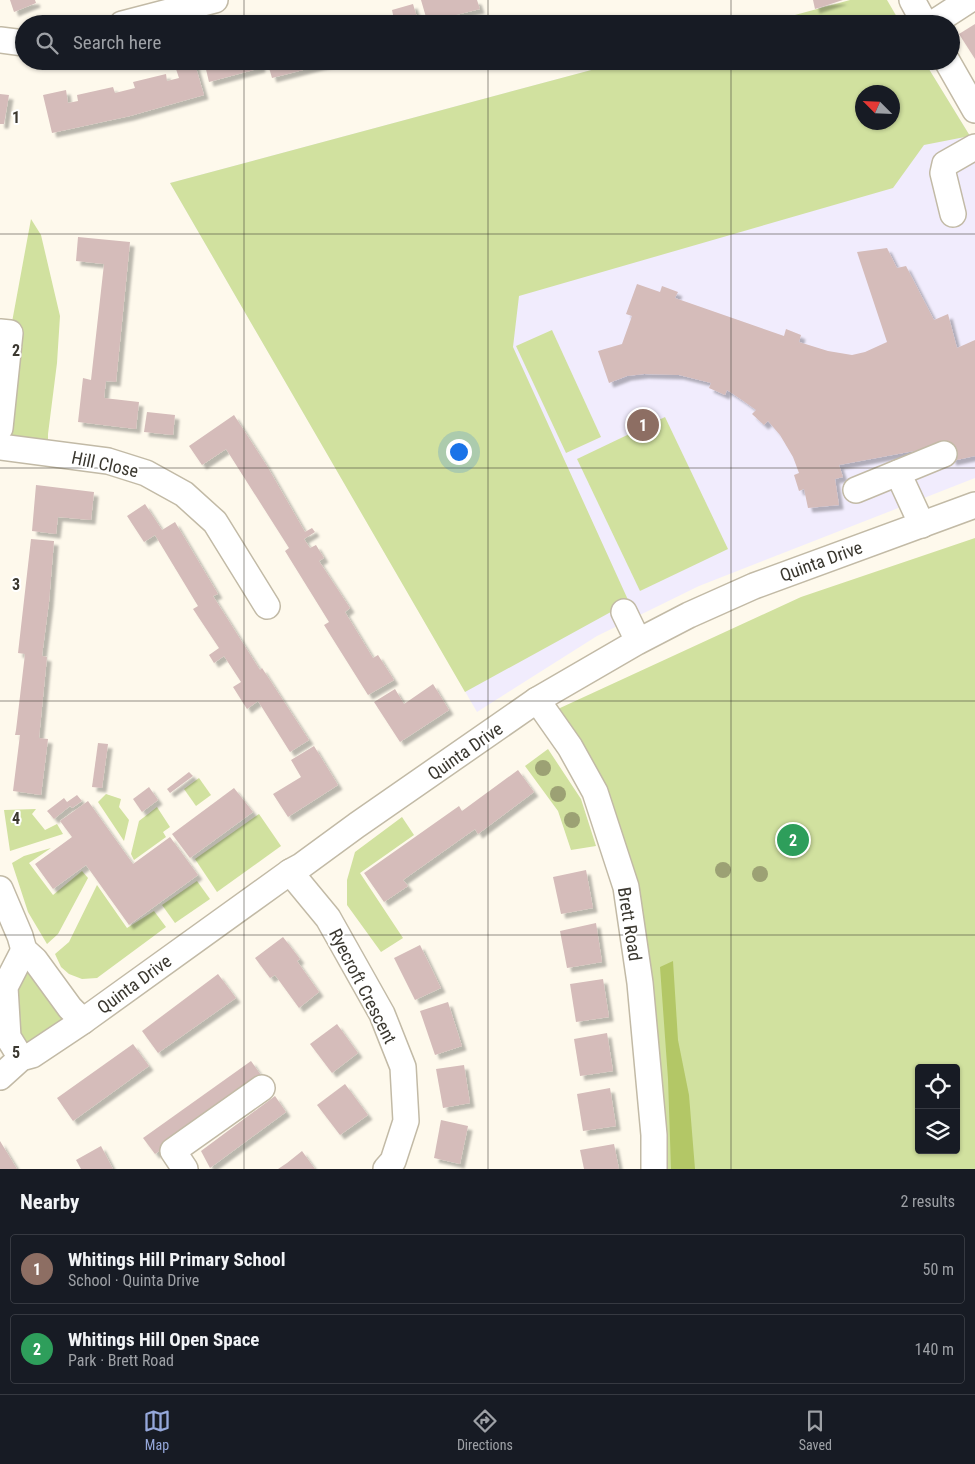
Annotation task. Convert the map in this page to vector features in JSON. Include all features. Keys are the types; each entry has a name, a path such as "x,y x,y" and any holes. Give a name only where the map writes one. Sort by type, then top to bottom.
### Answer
{"street":[{"path":"157,15 215,0"},
{"path":"912,0 920,15"},
{"path":"946,15 969,0"},
{"path":"0,40 15,42"},
{"path":"951,70 975,110"},
{"path":"953,214 943,173 945,164 975,147"},
{"path":"0,428 5,332"},
{"name":"Hill Close","path":"0,447 108,461 146,473 184,494 215,522 268,606"},
{"path":"856,490 944,454"},
{"path":"898,473 922,525"},
{"name":"Quinta Drive","path":"0,1078 21,1058 32,1055 82,1021 290,872 537,700 638,641 689,615 754,586 975,504"},
{"path":"624,612 638,641"},
{"name":"Brett Road","path":"537,700 570,747 595,792 626,887 640,993 654,1135 654,1169"},
{"name":"Ryecroft Crescent","path":"290,872 328,918 382,1014 403,1067 406,1122 393,1160 386,1169"},
{"path":"0,889 24,950 35,960 70,1008 82,1021"},
{"path":"21,1058 8,1037 5,987 24,950"},
{"path":"185,1169 173,1151 262,1088"}],"shaded area":[{"path":"591,70 930,70 975,144 975,478 699,586 597,636 477,712 170,183"}],"green space":[{"path":"850,0 887,0 896,15 795,15"},
{"path":"591,70 930,70 970,136 924,145 893,188 519,296 513,347 629,602 465,692 170,183"},
{"path":"31,219 41,235 60,316 57,363 48,434 48,453 0,447 10,333"},
{"path":"552,330 601,437 566,453 516,346"},
{"path":"665,417 728,549 640,591 577,459"},
{"path":"975,538 975,1169 654,1169 626,887 547,714 801,597"},
{"path":"548,749 581,799 596,846 571,850 558,811 525,766"},
{"path":"199,778 211,795 196,806 184,789"},
{"path":"106,794 121,799 119,807 129,820 124,841 98,802"},
{"path":"157,807 170,827 163,832 166,837 134,860 131,854 139,821"},
{"path":"36,809 32,814 45,830 57,824 63,834 10,851 4,810"},
{"path":"259,814 281,846 217,892 195,859"},
{"path":"402,817 414,835 360,873 403,938 381,952 347,905 347,880 355,852"},
{"path":"51,848 29,863 53,895 82,871 88,878 58,934 47,944 28,912 12,863 24,856"},
{"path":"197,881 210,899 175,923 162,905"},
{"path":"97,885 127,928 154,911 166,927 97,978 82,979 69,974 61,967 55,954 69,942"},
{"path":"24,950 80,1017 21,1058 5,987"},
{"path":"673,961 678,1040 689,1095 695,1169 671,1169 668,1079 660,967"}],"building":[{"path":"10,0 35,0 36,3 14,12"},
{"path":"421,0 477,0 480,9 456,15 425,15"},
{"path":"813,0 843,0 815,9"},
{"path":"413,4 416,15 393,15 392,10"},
{"path":"975,24 975,59 960,36 960,33"},
{"path":"176,70 197,70 204,95 130,116 52,133 43,95 66,90 68,103 78,101 77,95 113,87 115,93 135,88 133,82 166,74 167,81 179,78"},
{"path":"206,70 254,70 209,82"},
{"path":"270,70 303,70 272,78"},
{"path":"0,94 9,95 4,124 0,124"},
{"path":"78,237 130,242 116,382 106,381 104,398 139,402 136,429 78,422 83,378 91,380 104,264 76,261"},
{"path":"887,248 897,268 906,266 934,320 948,314 957,348 975,340 975,456 952,461 946,445 839,465 843,477 835,479 839,505 808,508 804,489 799,491 794,475 799,473 793,457 780,435 768,421 764,425 752,414 756,410 727,390 725,395 709,388 711,383 679,375 644,374 627,376 609,383 598,351 622,344 632,316 626,314 637,284 660,292 662,286 678,292 675,298 784,336 786,329 801,335 799,342 828,351 852,355 865,352 887,342 857,252"},
{"path":"147,412 175,415 173,435 144,432"},
{"path":"234,415 267,466 305,532 312,528 315,532 304,539 310,548 316,545 324,558 319,561 350,608 345,612 373,658 378,655 394,680 368,695 324,625 329,622 285,551 289,548 226,449 202,465 189,446"},
{"path":"36,485 94,492 91,520 58,517 56,534 32,531"},
{"path":"145,504 162,530 175,522 218,594 213,596 260,670 262,668 309,740 290,752 258,701 247,709 233,687 241,682 224,656 214,663 209,655 219,648 193,609 198,606 155,535 144,542 127,516"},
{"path":"31,539 54,541 42,656 47,657 39,738 48,739 41,795 13,791 20,735 15,735 25,654 18,653"},
{"path":"433,684 449,710 400,742 374,702 395,689 404,704"},
{"path":"98,743 108,744 102,788 92,787"},
{"path":"314,746 338,785 288,817 273,794 301,777 291,760"},
{"path":"518,770 534,792 478,834 475,829 403,880 408,886 384,902 364,873 459,806 462,811"},
{"path":"189,772 193,776 170,793 167,789"},
{"path":"149,787 158,800 142,812 133,799"},
{"path":"234,788 253,812 190,858 172,834"},
{"path":"77,795 82,801 72,808 70,806 54,819 47,811 64,798 67,802"},
{"path":"88,801 133,864 170,837 198,875 129,925 86,865 53,889 35,864 72,837 60,821"},
{"path":"586,870 593,908 561,914 553,877"},
{"path":"596,923 602,962 567,968 560,931"},
{"path":"283,937 300,959 297,961 319,992 299,1008 275,975 270,978 255,958"},
{"path":"420,945 441,988 415,1000 394,958"},
{"path":"218,974 236,998 158,1053 142,1031"},
{"path":"603,979 609,1017 576,1022 570,984"},
{"path":"448,1002 462,1046 435,1055 420,1011"},
{"path":"337,1024 358,1053 332,1073 310,1044"},
{"path":"607,1033 613,1071 580,1076 574,1039"},
{"path":"133,1044 149,1066 73,1121 57,1098"},
{"path":"251,1061 263,1078 155,1154 143,1138"},
{"path":"464,1065 470,1103 443,1108 436,1069"},
{"path":"345,1084 368,1115 340,1135 317,1105"},
{"path":"610,1088 616,1126 583,1131 577,1094"},
{"path":"275,1096 286,1112 210,1168 201,1151"},
{"path":"441,1120 468,1126 460,1164 434,1158"},
{"path":"0,1141 17,1169 0,1169"},
{"path":"614,1144 619,1169 584,1169 580,1150"},
{"path":"101,1146 113,1169 81,1169 76,1160"},
{"path":"302,1151 315,1169 278,1169 287,1163"}],"place":[{"name":"Whitings Hill Primary School","path":"643,425"},
{"name":"Whitings Hill Open Space","path":"793,840"}]}
